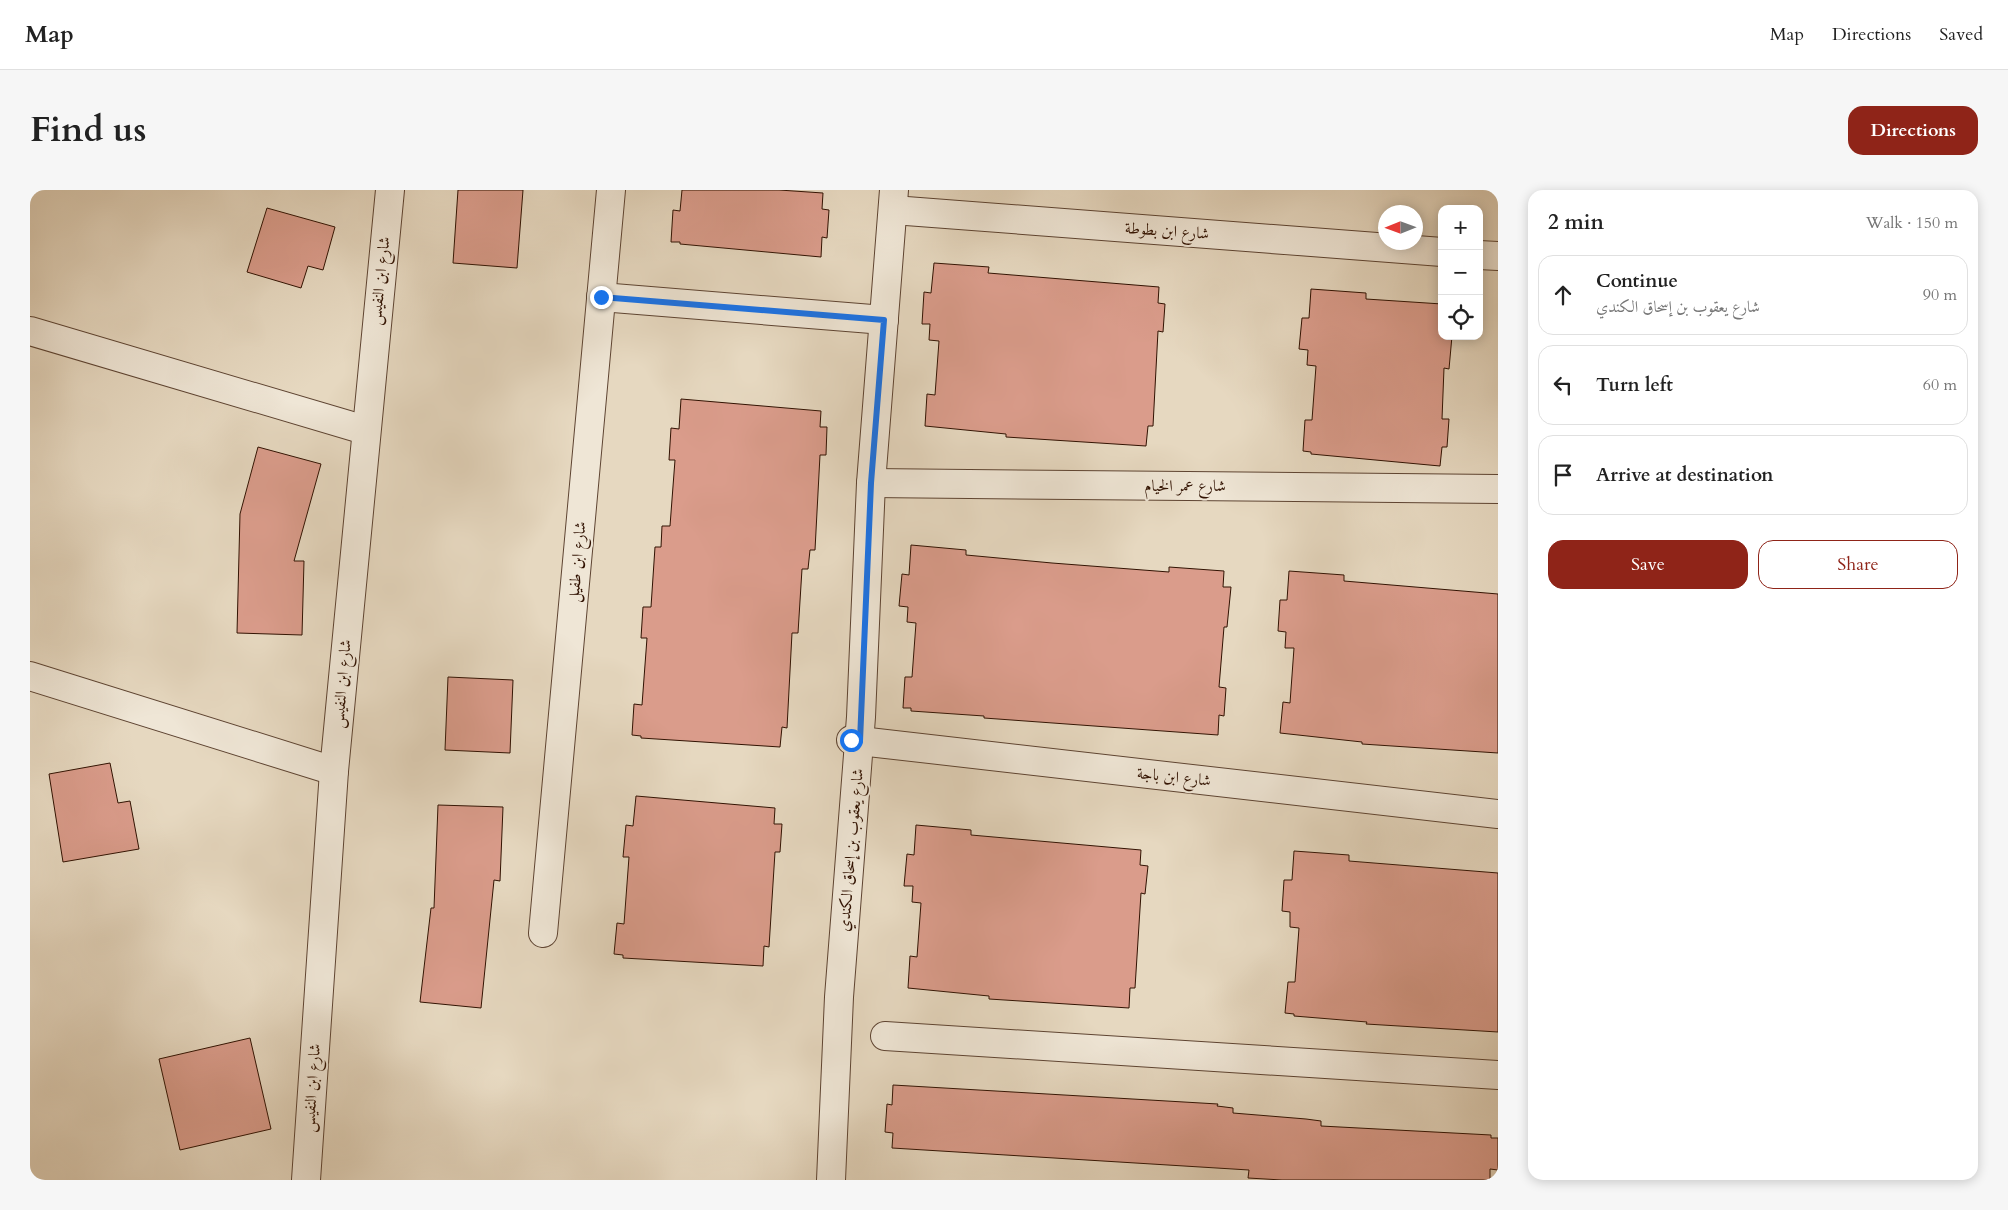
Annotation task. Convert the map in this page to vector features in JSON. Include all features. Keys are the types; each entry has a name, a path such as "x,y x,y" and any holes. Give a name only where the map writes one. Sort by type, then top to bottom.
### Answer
{"street":[{"name":"شارع ابن النفيس","path":"306,1180 334,771 365,430 390,190"},
{"name":"شارع ابن طفيل","path":"544,934 611,190"},
{"name":"شارع ابن بطوطة","path":"894,200 1438,252"},
{"name":"شارع يعقوب بن إسحاق الكندي","path":"830,1180 839,997 871,483 894,200"},
{"path":"1483,255 1498,256"},
{"path":"601,297 884,320"},
{"path":"30,331 365,430"},
{"name":"شارع عمر الخيام","path":"871,483 1498,488"},
{"path":"30,676 334,771"},
{"name":"شارع ابن باجة","path":"855,740 1498,814"},
{"path":"885,1036 1498,1075"}],"building":[{"path":"458,190 523,190 517,268 453,263"},
{"path":"682,190 779,190 823,193 822,209 829,210 827,238 822,237 821,257 671,242 673,210 680,211"},
{"path":"267,208 335,227 323,270 308,266 301,288 247,272"},
{"path":"934,263 989,267 988,273 1159,287 1158,303 1165,304 1163,332 1158,331 1153,426 1148,426 1146,446 1006,437 1006,434 925,426 927,394 935,395 939,341 929,340 930,324 922,324 924,292 931,293"},
{"path":"1311,289 1366,293 1366,299 1438,304 1438,340 1452,340 1449,369 1444,368 1442,419 1449,419 1447,447 1442,447 1440,466 1311,454 1311,452 1303,451 1305,420 1312,420 1316,366 1307,365 1308,350 1299,349 1302,318 1309,318"},
{"path":"681,399 821,411 820,427 827,427 826,455 820,455 815,550 810,550 808,569 802,569 798,633 792,633 787,728 782,727 780,747 641,738 641,736 632,735 634,704 642,705 647,638 641,638 643,607 651,607 655,547 661,547 662,526 670,526 675,460 669,460 671,428 679,429"},
{"path":"258,447 321,464 294,561 304,561 302,635 237,633 240,514"},
{"path":"911,545 966,550 966,555 1052,563 1169,572 1169,567 1224,571 1223,587 1231,587 1227,627 1224,627 1219,687 1226,688 1224,716 1219,715 1218,735 984,718 984,716 911,711 911,708 903,708 905,677 912,677 916,623 907,622 908,607 899,606 902,574 909,575"},
{"path":"1289,571 1344,575 1344,581 1498,594 1498,753 1362,744 1362,742 1280,733 1283,702 1290,703 1294,648 1285,648 1286,632 1278,631 1280,600 1287,600"},
{"path":"448,677 513,680 510,753 445,750"},
{"path":"110,763 118,803 130,801 139,849 63,862 49,774"},
{"path":"636,796 775,808 774,824 782,824 780,852 775,852 769,947 764,946 763,966 623,958 623,955 614,954 617,923 624,924 629,857 623,857 626,825 633,826"},
{"path":"438,805 503,807 500,881 494,880 481,1008 420,1002 431,908 434,908"},
{"path":"916,825 971,830 971,835 1141,850 1140,865 1148,866 1145,894 1141,893 1135,988 1130,988 1129,1008 989,999 989,996 908,988 910,956 917,957 921,903 912,902 913,886 904,886 907,854 914,855"},
{"path":"1294,851 1349,855 1349,861 1498,873 1498,1032 1366,1024 1367,1022 1294,1016 1294,1014 1285,1013 1288,982 1295,982 1299,928 1290,927 1290,912 1282,911 1284,880 1292,880"},
{"path":"250,1038 271,1129 180,1150 159,1059"},
{"path":"893,1085 1218,1104 1217,1106 1233,1108 1233,1113 1321,1121 1321,1126 1491,1135 1491,1138 1498,1138 1498,1170 1490,1169 1490,1180 1282,1180 1248,1178 1249,1170 892,1148 893,1133 885,1132 887,1104 892,1105"}],"route":[{"path":"601,297 884,320 871,483 860,741 851,740"}]}
